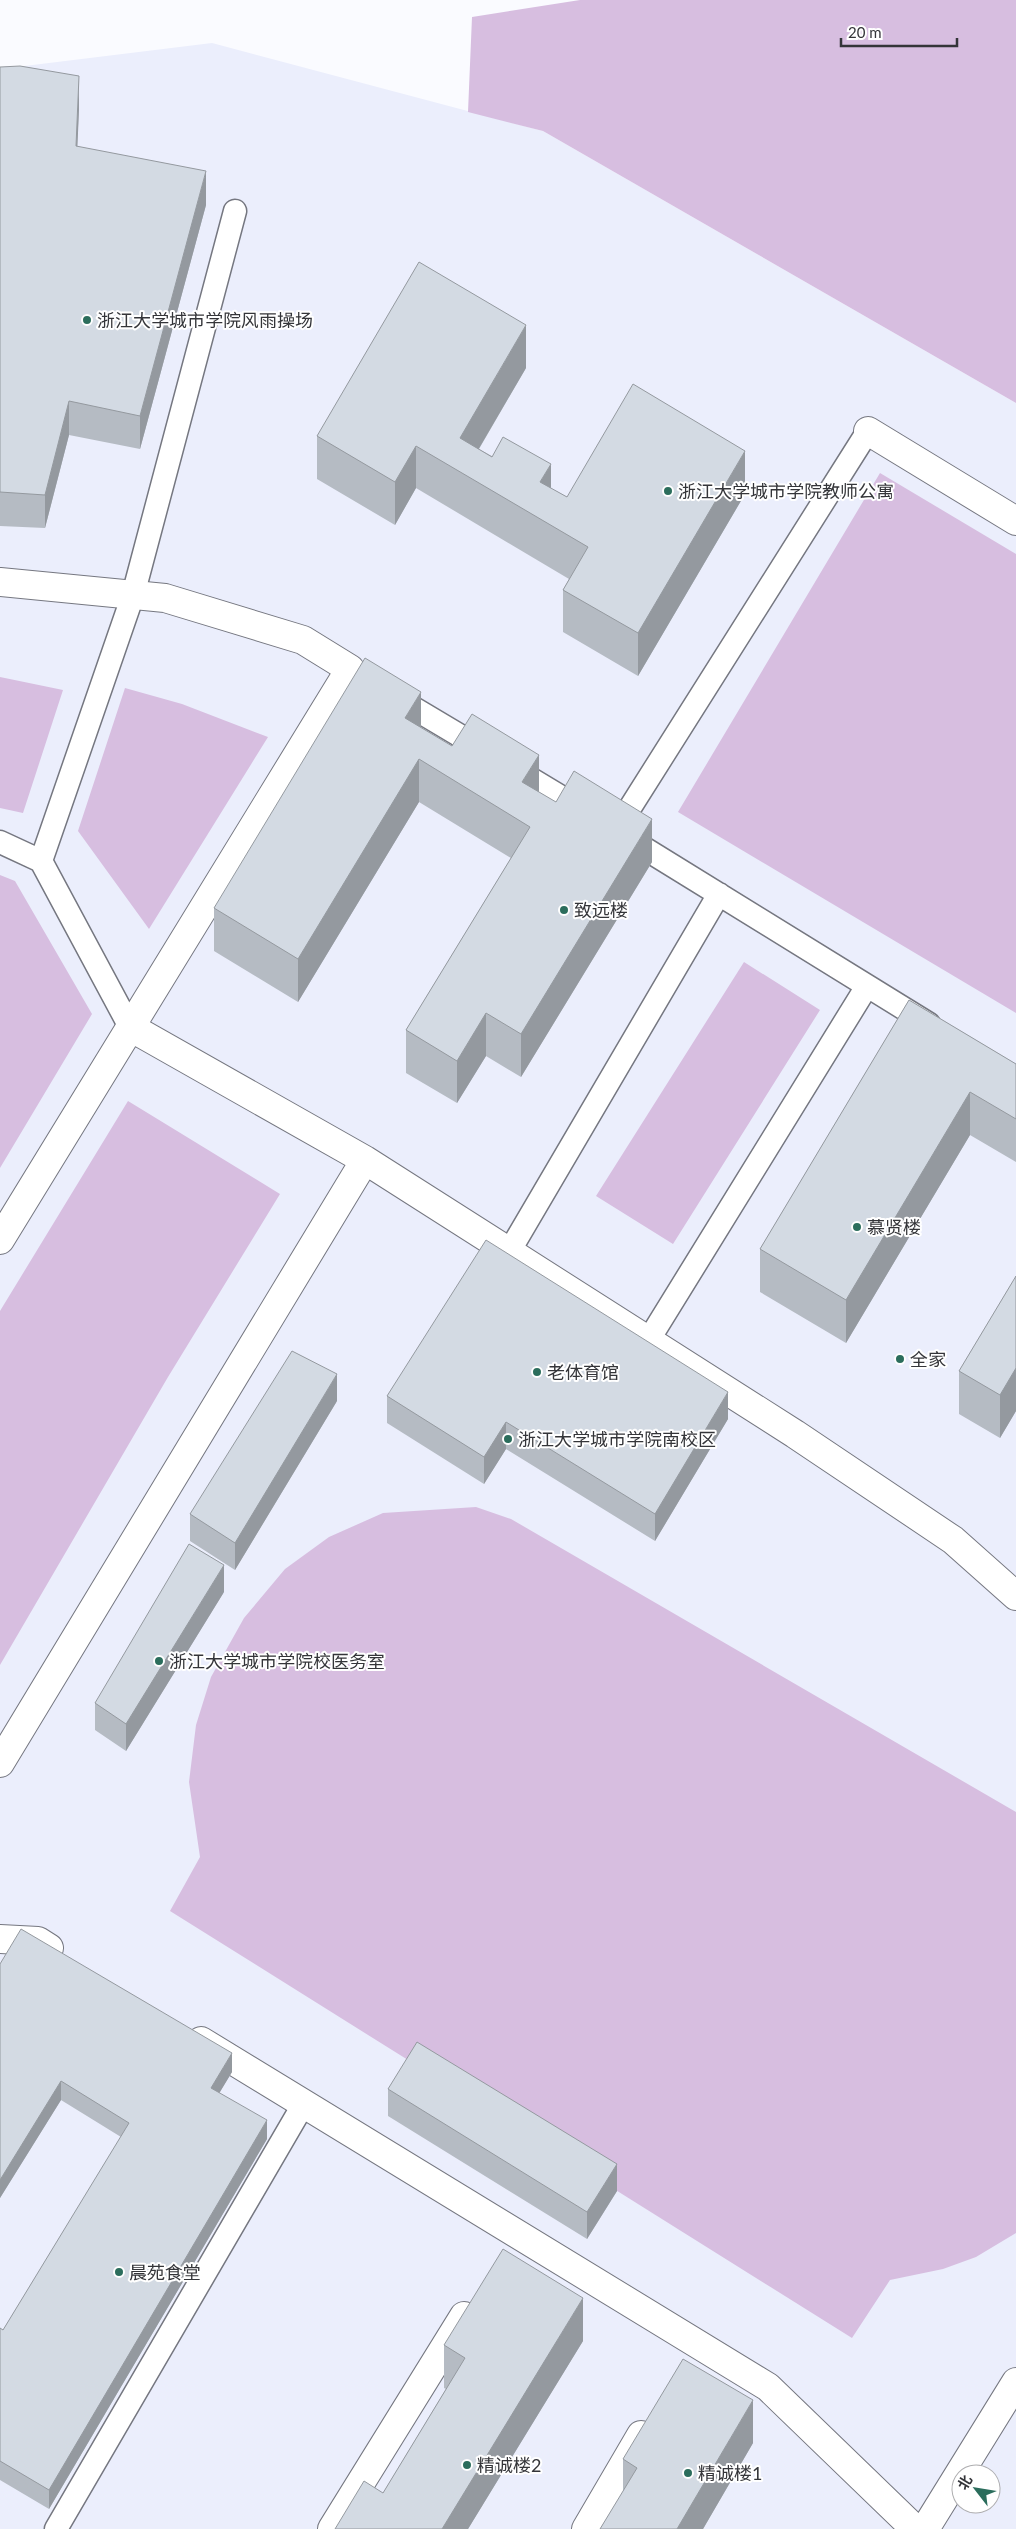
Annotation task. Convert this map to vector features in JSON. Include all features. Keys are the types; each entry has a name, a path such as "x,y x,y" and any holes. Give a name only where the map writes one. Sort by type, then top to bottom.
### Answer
{"street":[{"path":"868,432 1016,521"},
{"path":"0,582 165,598 303,640 363,678 130,1027 0,1240"},
{"path":"130,1027 365,1160 795,1434 953,1540 1016,1596"},
{"path":"0,1763 365,1160"},
{"path":"0,1939 38,1941 72,1962"},
{"path":"179,2028 303,2104 510,2242 696,2342 768,2386 915,2529"},
{"path":"332,2529 478,2292"},
{"path":"681,2368 696,2342"},
{"path":"925,2529 1016,2382"},
{"path":"586,2529 656,2410"}],"lane":[{"path":"41,861 133,595 235,211"},
{"path":"616,830 868,432"},
{"path":"363,678 616,830 950,1037"},
{"path":"0,842 41,861 130,1027"},
{"path":"509,1252 719,894"},
{"path":"648,1341 867,986"},
{"path":"56,2529 303,2104"}],"shaded area":[{"path":"580,0 1016,0 1016,403 543,131 468,112 472,17"},
{"name":"浙江大学城市学院南校区","path":"212,43 543,131 1016,403 1016,2529 0,2529 0,69"},
{"path":"880,473 1016,554 1016,1013 678,812"},
{"path":"0,677 63,690 23,813 0,808"},
{"path":"125,688 182,704 268,737 149,929 78,831"},
{"path":"0,875 15,881 92,1014 0,1168"},
{"path":"744,962 820,1010 673,1244 596,1196"},
{"path":"128,1101 280,1194 168,1377 0,1665 0,1311"},
{"path":"476,1507 511,1519 1016,1812 1016,2233 976,2257 943,2269 890,2280 852,2338 170,1911 200,1857 189,1782 196,1725 211,1677 244,1618 285,1569 329,1537 383,1513"}],"building":[{"name":"浙江大学城市学院风雨操场","path":"20,66 79,76 76,146 206,171 140,416 69,401 45,495 0,492 0,67"},
{"name":"浙江大学城市学院教师公寓","path":"419,262 526,325 460,438 492,457 503,437 551,464 540,482 567,497 633,384 745,451 638,633 563,590 588,547 416,446 395,482 317,436"},
{"name":"致远楼","path":"365,658 421,692 405,718 452,746 472,714 539,755 522,782 556,802 574,771 652,819 521,1034 486,1013 457,1061 406,1030 530,827 419,759 298,959 214,908"},
{"name":"慕贤楼","path":"909,1000 1016,1064 1016,1119 970,1092 846,1300 760,1249"},
{"name":"老体育馆","path":"486,1240 728,1392 655,1514 506,1422 484,1457 387,1396"},
{"path":"1016,1276 1016,1368 1000,1395 959,1371"},
{"path":"292,1351 337,1374 235,1543 190,1514"},
{"path":"189,1544 224,1565 126,1724 95,1703"},
{"name":"晨苑食堂","path":"21,1929 232,2053 211,2088 267,2120 49,2490 0,2461 0,2328 3,2330 129,2123 61,2081 0,2180 0,1964"},
{"path":"417,2042 617,2164 587,2212 388,2089"},
{"path":"503,2249 583,2298 442,2529 335,2529 364,2481 383,2493 465,2358 444,2345"},
{"path":"683,2359 753,2400 677,2529 600,2529 637,2468 623,2459"}],"place":[{"name":"浙江大学城市学院风雨操场","path":"87,320"},
{"name":"浙江大学城市学院教师公寓","path":"668,491"},
{"name":"致远楼","path":"564,910"},
{"name":"慕贤楼","path":"857,1227"},
{"name":"全家","path":"900,1359"},
{"name":"老体育馆","path":"537,1372"},
{"name":"浙江大学城市学院南校区","path":"508,1439"},
{"name":"浙江大学城市学院校医务室","path":"159,1661"},
{"name":"晨苑食堂","path":"119,2272"},
{"name":"精诚楼2","path":"467,2465"},
{"name":"精诚楼1","path":"688,2473"}]}
